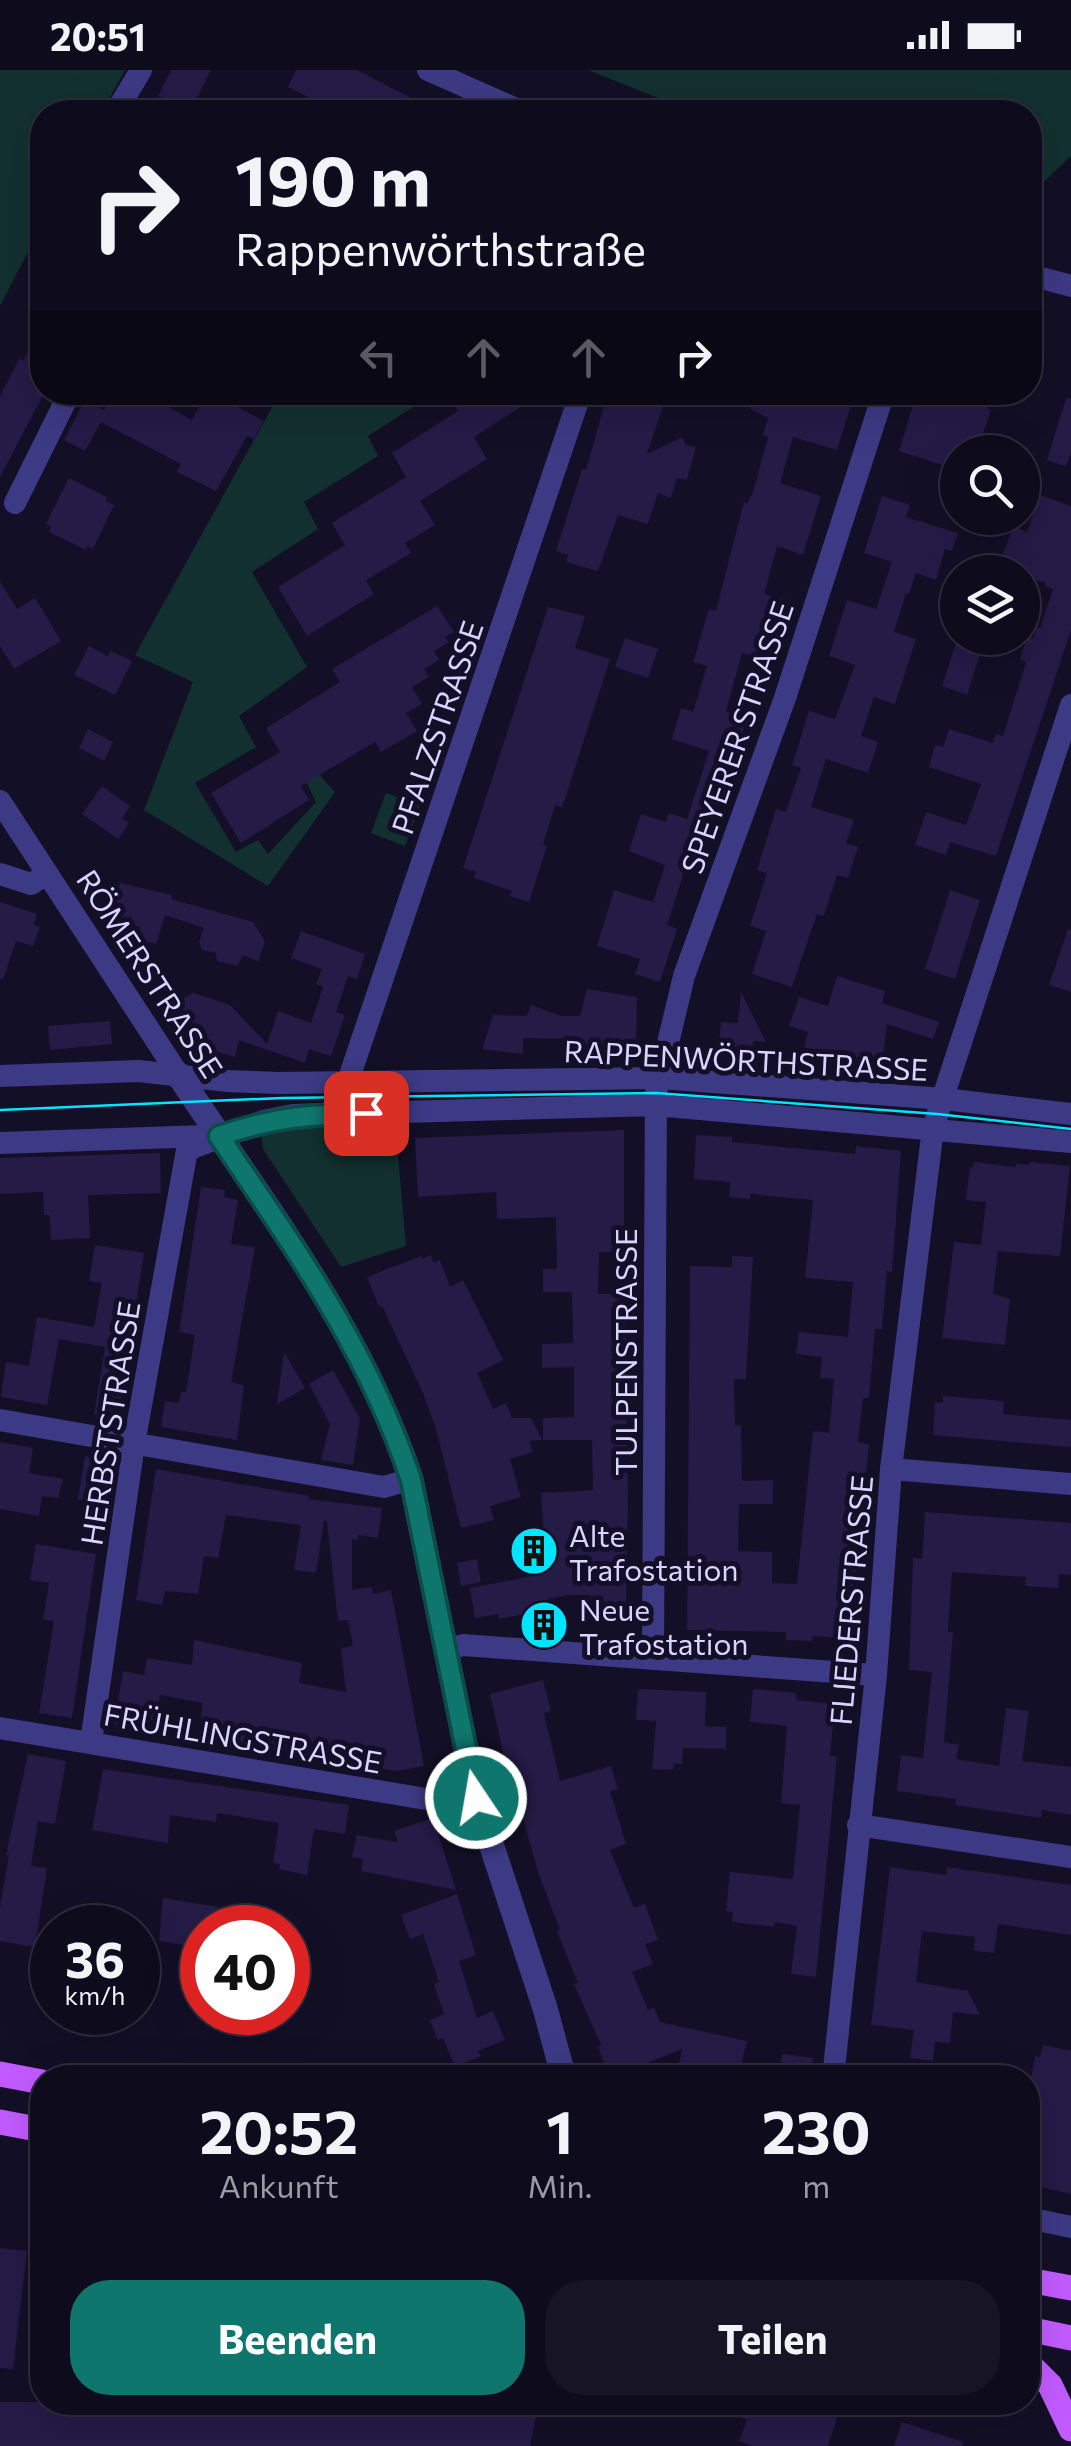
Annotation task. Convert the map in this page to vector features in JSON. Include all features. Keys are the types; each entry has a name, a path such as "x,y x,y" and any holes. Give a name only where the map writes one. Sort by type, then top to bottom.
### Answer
{"main road":[{"path":"0,2074 30,2080"},
{"path":"0,2122 30,2128"},
{"path":"1040,2282 1071,2288"},
{"path":"1040,2332 1071,2338"},
{"path":"1040,2375 1050,2385 1071,2428"}],"street":[{"path":"123,100 141,70"},
{"path":"428,70 495,100"},
{"path":"1042,279 1071,286"},
{"path":"16,503 64,405"},
{"name":"PFALZSTRASSE","path":"348,1080 577,405"},
{"name":"SPEYERER STRASSE","path":"655,1105 684,976 789,688 880,405"},
{"name":"FLIEDERSTRASSE","path":"834,2065 876,1676 891,1469 933,1128 1071,705"},
{"name":"RÖMERSTRASSE","path":"0,801 325,1294 369,1372 411,1480 476,1798 560,2065"},
{"path":"0,874 32,884 47,874"},
{"name":"RAPPENWÖRTHSTRASSE","path":"0,1076 138,1071 278,1084 659,1078 944,1099 1071,1114"},
{"name":"RAPPENWÖRTHSTRASSE","path":"219,1136 293,1115 655,1105 1071,1142"},
{"name":"TULPENSTRASSE","path":"653,1659 655,1105"},
{"path":"0,1144 219,1136"},
{"name":"HERBSTSTRASSE","path":"91,1742 134,1444 186,1150 219,1136"},
{"path":"0,1420 384,1486 411,1480"},
{"path":"891,1469 1071,1484"},
{"path":"445,1650 463,1644 876,1676"},
{"name":"FRÜHLINGSTRASSE","path":"0,1728 456,1804 476,1798"},
{"path":"858,1825 1071,1857"},
{"path":"1040,2221 1071,2227"}],"green space":[{"path":"0,70 125,70 109,100 30,100 30,248 0,306"},
{"path":"588,70 1071,70 1071,156 1042,184 1042,100 663,100"},
{"path":"273,405 416,405 368,436 378,456 304,502 318,529 252,572 307,667 239,716 256,747 195,783 236,852 258,840 268,854 316,802 304,777 315,770 335,792 268,886 144,810 193,682 135,655"},
{"path":"386,793 420,805 405,846 371,833"},
{"path":"395,1121 406,1246 341,1267 263,1149 261,1133 279,1125"}],"building":[{"path":"171,70 211,70 196,100 166,100 158,96"},
{"path":"296,70 357,70 415,100 314,100 288,87"},
{"path":"30,348 30,405 38,405 0,477 0,396 19,359 23,361"},
{"path":"1066,398 1071,398 1071,452 1066,466 1047,460"},
{"path":"82,405 104,410 106,405 165,405 192,420 200,405 234,405 264,421 254,439 247,436 216,491 177,472 181,464 101,422 85,451 64,440"},
{"path":"455,405 524,405 474,437 487,459 420,501 435,525 405,543 411,553 366,580 374,594 307,636 278,587 345,545 332,523 406,477 392,453 458,411"},
{"path":"604,405 664,405 647,454 682,437 686,445 696,447 687,480 677,478 671,498 658,493 648,524 618,515 598,571 566,562 568,555 556,551 582,469 586,470"},
{"path":"751,405 851,405 837,450 793,437 780,483 821,496 803,555 777,546 764,594 786,600 768,661 742,653 726,711 747,718 731,769 726,767 695,875 684,872 667,925 677,929 660,982 635,974 640,959 597,946 614,890 653,902 665,865 629,851 641,814 666,822 669,813 687,819 709,751 672,739 681,708 693,712 707,666 693,662 709,609 716,611 744,502 747,504 753,492 768,437 763,435 768,418 750,409"},
{"path":"913,405 988,405 991,410 983,435 940,435 940,464 899,451"},
{"path":"69,478 107,497 106,501 114,505 93,549 87,546 86,550 49,532 51,527 46,524"},
{"path":"1040,495 1071,506 1071,630 996,856 950,842 946,855 915,845 926,812 966,825 981,784 929,767 935,745 943,747 949,729 993,743 996,734 1003,736 1026,662 1020,660 1022,655 1040,655 1040,628 1053,589 1040,581 1040,555 1003,555 1010,535 1040,535"},
{"path":"882,496 910,505 906,517 940,527 940,535 957,535 952,551 945,549 940,555 936,580 916,573 909,594 906,593 894,632 916,639 895,704 874,697 861,736 878,742 868,773 826,759 811,807 854,820 846,843 858,847 848,878 837,875 824,916 817,914 792,987 752,974 766,931 750,926 767,873 757,870 776,809 786,812 801,768 792,765 809,711 835,719 855,665 829,656 847,600 876,609 892,562 864,553"},
{"path":"0,582 17,609 35,598 61,641 14,669 0,646"},
{"path":"437,606 454,632 445,637 449,642 434,651 439,660 424,669 429,677 412,687 422,704 406,713 417,731 381,752 375,742 301,786 309,800 241,843 211,793 280,752 266,728 340,682 332,669"},
{"path":"548,607 585,616 575,648 610,659 562,808 555,805 529,902 510,896 512,891 474,878 476,872 463,868"},
{"path":"625,638 658,649 648,678 615,667"},
{"path":"89,646 108,656 111,651 132,661 115,695 74,675"},
{"path":"952,655 980,655 967,695 942,686"},
{"path":"88,729 113,742 104,761 79,748"},
{"path":"102,786 130,806 122,818 129,823 118,839 82,814"},
{"path":"120,883 172,895 171,899 253,922 265,941 258,961 242,955 238,966 217,961 216,953 202,950 199,941 204,928 165,915 156,944 136,939 140,927 116,920 112,911"},
{"path":"950,890 980,900 955,979 925,969"},
{"path":"0,902 37,914 34,925 40,927 33,946 16,941 3,979 0,979"},
{"path":"1068,929 1071,930 1071,992 1049,985"},
{"path":"301,931 365,954 357,979 348,976 336,1012 345,1015 331,1056 309,1049 305,1063 239,1040 235,1057 195,1045 193,1036 181,1032 173,1016 177,1000 194,993 230,1005 267,1044 278,1011 311,1023 323,987 316,984 322,969 291,958"},
{"path":"837,976 885,991 882,1003 939,1022 933,1039 887,1024 882,1066 845,1062 804,1047 808,1032 789,1026 799,997 828,1006"},
{"path":"587,989 637,997 636,1048 576,1047 576,1039 523,1038 523,1054 482,1049 493,1015 527,1016 531,1005 561,1016 580,1016"},
{"path":"741,992 766,1042 753,1041 752,1058 718,1055 721,1022 738,1023"},
{"path":"110,1021 112,1044 50,1050 48,1026"},
{"path":"624,1130 624,1252 599,1252 598,1294 625,1294 626,1609 591,1609 591,1595 567,1595 548,1599 549,1609 499,1619 498,1614 475,1618 470,1588 532,1576 524,1546 544,1542 541,1493 593,1490 592,1440 543,1440 543,1418 574,1417 574,1367 542,1368 542,1344 573,1343 572,1292 543,1292 543,1269 557,1269 556,1217 497,1219 496,1192 418,1197 415,1138"},
{"path":"696,1135 855,1154 856,1146 901,1151 892,1272 887,1271 882,1329 875,1329 869,1398 863,1398 858,1442 869,1444 850,1639 812,1636 812,1641 786,1640 786,1632 687,1630 690,1266 732,1267 732,1256 753,1257 746,1379 734,1379 735,1425 741,1425 742,1481 773,1480 773,1504 739,1504 738,1551 772,1552 772,1583 797,1584 813,1431 829,1433 834,1379 820,1378 822,1357 796,1354 799,1332 848,1337 853,1282 805,1278 813,1200 750,1194 750,1199 729,1197 730,1182 694,1179"},
{"path":"160,1153 161,1193 88,1195 90,1238 51,1240 50,1215 44,1215 43,1192 0,1194 0,1158"},
{"path":"974,1162 1016,1167 1030,1162 1070,1166 1060,1256 998,1251 993,1294 1010,1299 1005,1345 942,1338 954,1242 981,1245 986,1202 966,1200"},
{"path":"201,1187 225,1190 224,1197 238,1200 231,1244 255,1247 231,1382 244,1385 237,1440 161,1427 165,1401 179,1403 181,1392 186,1392 195,1335 179,1332"},
{"path":"95,1245 144,1253 118,1418 94,1414 105,1347 59,1339 47,1405 1,1397 6,1362 29,1366 37,1317 94,1327 102,1283 89,1281"},
{"path":"431,1255 434,1263 440,1260 450,1287 463,1280 503,1360 477,1373 493,1409 506,1403 512,1418 531,1418 542,1440 529,1441 533,1452 510,1459 521,1497 490,1506 494,1520 461,1528 423,1393 367,1277"},
{"path":"284,1352 305,1388 277,1404"},
{"path":"333,1370 360,1419 353,1465 321,1460 330,1424 309,1384"},
{"path":"943,1396 1004,1401 1003,1414 1071,1420 1071,1447 933,1435 935,1402 943,1403"},
{"path":"0,1442 33,1448 29,1473 63,1479 58,1498 42,1496 39,1516 0,1509"},
{"path":"85,1456 109,1460 102,1503 78,1499"},
{"path":"156,1469 309,1496 308,1499 382,1508 378,1538 359,1535 358,1540 352,1539 352,1590 372,1587 373,1594 391,1590 424,1766 395,1771 203,1738 203,1703 160,1695 156,1721 146,1719 144,1729 114,1724 123,1671 144,1675 147,1658 192,1665 194,1640 302,1663 299,1683 346,1692 341,1648 353,1646 348,1620 338,1621 327,1521 324,1520 316,1573 294,1570 301,1525 226,1515 218,1558 204,1556 198,1594 165,1591 162,1605 136,1600"},
{"path":"925,1512 1071,1523 1071,1575 1059,1574 1058,1588 1025,1586 1026,1577 952,1572 948,1632 953,1632 944,1742 959,1745 956,1759 999,1766 1006,1708 1029,1711 1022,1761 1071,1767 1071,1815 1042,1810 1041,1818 955,1805 956,1799 897,1791 901,1755 923,1758 932,1672 909,1670 913,1558 922,1559"},
{"path":"36,1544 96,1554 72,1718 39,1713 54,1621 43,1620 49,1583 30,1580"},
{"path":"477,1559 481,1582 461,1586 457,1563"},
{"path":"543,1680 551,1711 544,1713 560,1781 611,1766 618,1789 610,1791 626,1844 610,1850 634,1908 645,1904 658,1940 645,1944 653,1964 632,1972 648,2010 654,2007 660,2022 747,2041 741,2065 679,2065 682,2049 642,2065 605,2065 598,2047 601,2045 574,1984 578,1983 557,1931 560,1930 538,1872 513,1782 510,1783 490,1694"},
{"path":"638,1689 706,1692 705,1726 726,1727 726,1749 683,1748 682,1764 674,1763 673,1770 652,1769 656,1721 636,1720"},
{"path":"753,1689 796,1693 796,1700 835,1704 830,1756 837,1757 816,1977 791,1974 797,1926 732,1922 733,1912 726,1911 730,1872 793,1879 800,1805 781,1803 787,1726 750,1722"},
{"path":"28,1754 66,1761 55,1824 38,1821 31,1866 47,1868 41,1905 30,1905 30,1946 0,1941 6,1855"},
{"path":"103,1769 349,1805 345,1834 314,1829 307,1875 279,1869 280,1864 273,1863 279,1823 217,1813 216,1822 170,1815 168,1843 92,1830"},
{"path":"433,1818 456,1890 361,1871 363,1859 352,1857 357,1835 398,1842 394,1831"},
{"path":"890,1867 946,1875 947,1867 1071,1885 1071,1935 998,1924 994,1953 974,1951 975,1937 922,1931 916,1982 968,1991 980,2015 953,2012 950,2043 935,2042 933,2061 910,2058 914,2030 871,2025"},
{"path":"457,1894 476,1955 459,1961 477,2018 493,2011 505,2040 478,2051 481,2056 454,2065 430,2020 444,2014 434,1984 439,1982 423,1934 410,1939 401,1915"},
{"path":"163,1898 207,1905 180,1905 180,1944 160,1941"},
{"path":"1043,2045 1071,2051 1071,2194 1040,2187 1040,2065 1033,2065 1035,2056 1040,2057"},
{"path":"782,2054 813,2058 812,2065 781,2065"},
{"path":"0,2248 27,2251 13,2369 0,2368"},
{"path":"0,2402 30,2402 30,2415 536,2415 530,2446 0,2446"},
{"path":"736,2415 838,2415 828,2446 752,2446 739,2441 747,2420"},
{"path":"902,2422 963,2442 962,2446 894,2446"}],"tram line":[{"path":"0,1110 282,1098 656,1093 937,1114 1071,1129"}],"place":[{"name":"Alte Trafostation","path":"534,1551"},
{"name":"Neue Trafostation","path":"544,1625"}],"route":[{"path":"366,1113 293,1115 219,1136 325,1294 369,1372 396,1434 411,1480 476,1798"}]}
